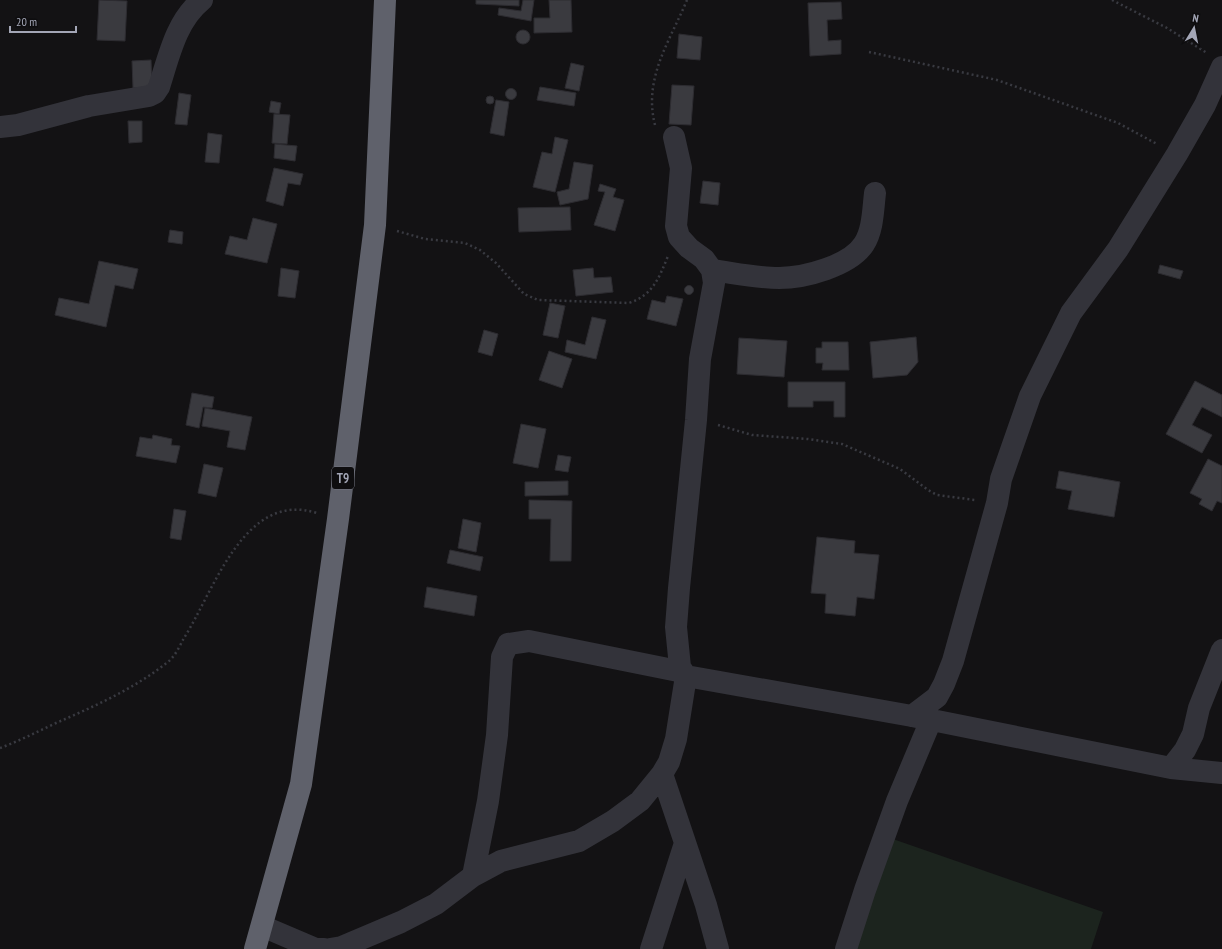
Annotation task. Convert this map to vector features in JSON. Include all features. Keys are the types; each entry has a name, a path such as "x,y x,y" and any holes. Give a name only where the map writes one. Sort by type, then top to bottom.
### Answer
{"highway":[{"name":"T9","path":"255,949 301,784 338,519 375,225 385,0"}],"street":[{"path":"0,127 18,125 89,106 144,98 155,93 159,87 178,30 185,18 202,0"},
{"path":"846,949 865,890 897,801 922,718 944,684 955,654 997,503 1001,479 1030,396 1071,313 1118,249 1177,154 1205,105 1222,67"},
{"path":"330,949 342,948 401,922 436,904 473,876 512,857 579,841 640,801 662,774 669,762 676,739 685,674 680,667 676,627 696,420 700,358 714,284 712,270 704,259 689,248 679,237 676,226 681,168 674,136"},
{"path":"712,270 779,278 805,275 832,267 850,257 864,244 871,229 875,193"},
{"path":"473,876 488,801 497,735 502,657 508,644 530,641 685,674 922,718 1170,768 1222,773"},
{"path":"1170,768 1186,750 1193,734 1199,708 1222,650"},
{"path":"662,774 706,905 718,949"},
{"path":"651,949 685,843"},
{"path":"262,926 316,949 324,949"}],"path":[{"path":"674,136 661,131 655,125 652,112 651,94 661,54 687,0"},
{"path":"1112,0 1203,49 1222,67"},
{"path":"869,52 997,80 1118,123 1177,154"},
{"path":"375,225 424,239 465,242 480,250 496,263 524,294 538,300 580,302 629,303 641,299 650,291 679,237"},
{"path":"696,420 728,427 752,435 808,439 842,444 900,469 928,490 937,494 997,503"},
{"path":"0,748 88,709 140,682 171,659 189,630 227,559 249,530 274,512 306,509 338,519"}],"shaded area":[{"path":"890,838 1103,912 1091,949 851,949"}],"building":[{"path":"99,0 127,1 125,41 97,40"},
{"path":"476,0 519,0 519,6 476,4"},
{"path":"523,0 534,0 531,21 498,15 499,8 521,11"},
{"path":"549,0 571,0 572,32 534,33 534,18 550,18"},
{"path":"841,2 842,19 827,20 828,41 841,40 841,54 810,56 808,3"},
{"path":"523,30 528,32 530,37 528,42 523,44 518,42 516,37 518,32"},
{"path":"679,34 702,37 700,60 677,58"},
{"path":"151,60 152,87 133,88 132,61"},
{"path":"571,63 584,66 579,91 565,88"},
{"path":"672,85 694,86 691,125 669,124"},
{"path":"540,87 576,93 574,106 537,100"},
{"path":"509,89 513,89 515,90 515,98 509,99 506,96 506,92"},
{"path":"179,93 191,95 187,125 175,124"},
{"path":"488,96 492,96 494,100 492,104 488,104 486,102 486,98"},
{"path":"496,100 509,102 504,136 490,133"},
{"path":"271,101 281,103 279,114 269,112"},
{"path":"274,114 290,115 287,144 272,143"},
{"path":"128,121 142,121 142,142 129,143"},
{"path":"208,133 222,135 219,163 205,162"},
{"path":"555,137 568,140 555,192 533,187 542,152 552,154"},
{"path":"275,144 297,146 295,161 274,158"},
{"path":"574,162 593,165 588,199 560,205 557,192 569,189"},
{"path":"274,168 303,174 300,185 288,183 283,206 266,201"},
{"path":"703,181 720,183 718,205 700,203"},
{"path":"600,184 616,189 613,197 624,200 615,231 594,225 605,192 598,191"},
{"path":"570,207 571,230 519,232 518,208"},
{"path":"253,218 277,224 267,263 225,254 230,236 247,240"},
{"path":"170,230 183,232 182,244 168,242"},
{"path":"99,261 138,269 133,289 115,285 106,327 55,315 59,298 89,304"},
{"path":"1160,265 1183,271 1180,279 1158,273"},
{"path":"281,268 299,271 295,298 278,296"},
{"path":"593,268 594,278 611,277 613,292 576,296 573,270"},
{"path":"689,285 694,290 689,295 684,290"},
{"path":"667,296 683,299 676,326 647,319 652,300 665,303"},
{"path":"550,303 565,306 558,338 543,335"},
{"path":"592,317 606,320 596,359 565,352 567,340 585,345"},
{"path":"484,330 498,334 492,356 478,352"},
{"path":"916,337 918,362 907,375 873,378 870,342"},
{"path":"739,338 787,341 784,377 737,374"},
{"path":"822,342 848,342 849,370 822,370 823,363 816,363 816,348 822,348"},
{"path":"549,351 572,359 562,388 539,380"},
{"path":"1195,381 1222,395 1222,417 1202,407 1192,425 1212,435 1202,453 1166,434"},
{"path":"788,382 845,382 845,417 834,417 834,401 813,401 813,407 788,407"},
{"path":"192,393 214,397 212,408 203,407 199,428 186,425"},
{"path":"205,408 252,417 245,450 227,447 230,431 202,426"},
{"path":"521,424 546,429 538,468 513,463"},
{"path":"153,435 172,439 171,445 180,446 176,463 136,456 140,437 152,439"},
{"path":"558,455 571,457 568,472 555,470"},
{"path":"1208,459 1222,466 1222,503 1217,501 1212,511 1199,504 1202,499 1190,493"},
{"path":"204,464 223,468 216,497 198,493"},
{"path":"1059,471 1120,482 1114,517 1068,509 1072,491 1056,488"},
{"path":"568,481 568,495 525,496 525,482"},
{"path":"529,500 572,501 571,561 550,561 551,519 529,519"},
{"path":"174,509 186,511 181,540 170,538"},
{"path":"463,519 481,523 476,552 458,548"},
{"path":"817,537 855,541 854,553 879,555 874,599 857,597 855,616 825,613 826,594 811,593"},
{"path":"450,550 483,557 480,571 447,563"},
{"path":"427,587 477,596 474,616 424,607"}]}
